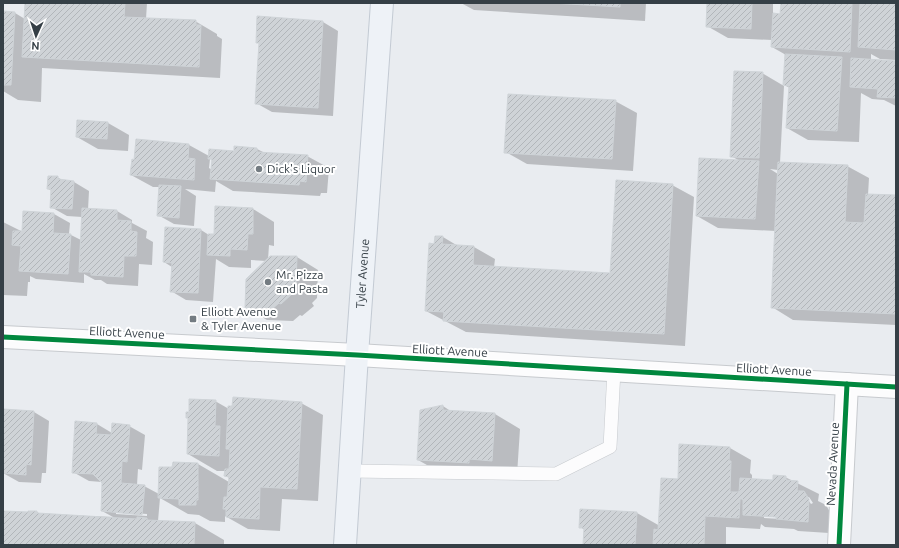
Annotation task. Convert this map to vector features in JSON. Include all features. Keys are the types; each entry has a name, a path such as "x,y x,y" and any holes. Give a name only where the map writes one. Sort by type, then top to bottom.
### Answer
{"main road":[{"name":"Tyler Avenue","path":"345,545 382,3"}],"street":[{"name":"Elliott Avenue","path":"3,337 357,355 896,387"},
{"name":"Nevada Avenue","path":"839,545 846,384"}],"lane":[{"path":"350,471 556,474 610,447 614,370"}],"building":[{"path":"25,3 125,3 124,17 196,20 196,25 201,25 199,67 22,57"},
{"path":"551,3 620,3 620,7"},
{"path":"707,3 752,3 751,29 706,27"},
{"path":"781,3 852,3 850,52 771,47 773,13 780,14"},
{"path":"860,3 896,3 896,50 858,47"},
{"path":"3,11 15,12 11,85 3,85"},
{"path":"257,16 323,21 318,108 255,104 259,43 256,43"},
{"path":"785,54 842,57 837,131 786,128 789,86 783,85"},
{"path":"851,58 896,61 896,98 877,97 878,89 850,87"},
{"path":"734,71 763,72 759,158 730,157"},
{"path":"508,94 616,100 612,159 504,153"},
{"path":"77,120 108,122 107,139 76,137"},
{"path":"136,139 189,144 188,158 195,159 194,180 130,175 132,159 134,160"},
{"name":"Dick's Liquor","path":"234,146 257,148 257,152 308,155 306,182 300,181 299,185 210,179 212,159 208,159 209,149 234,151"},
{"path":"699,158 759,161 755,219 696,216"},
{"path":"778,162 848,165 845,222 864,223 866,194 896,195 896,314 771,308"},
{"path":"48,176 58,176 58,179 74,181 72,209 50,208 51,189 47,189"},
{"path":"616,180 673,184 664,334 443,321 444,312 425,311 429,243 434,244 435,236 443,236 442,244 474,246 473,265 610,273"},
{"path":"159,185 181,186 179,218 157,216"},
{"path":"215,206 253,208 253,234 248,234 247,250 230,249 230,256 207,255 208,234 214,234"},
{"path":"82,208 117,210 117,220 131,221 131,231 137,232 136,256 124,256 123,277 91,275 91,272 79,272"},
{"path":"23,211 54,213 53,233 71,234 68,274 19,271 21,246 12,245 13,231 22,231"},
{"path":"165,227 201,229 198,293 170,292 172,263 163,262"},
{"path":"270,256 297,256 296,286 291,291 293,293 281,304 279,303 271,310 245,308 246,279"},
{"path":"233,397 302,402 297,489 260,487 259,519 226,517 226,509 223,509 224,497 227,497 229,477 224,476 225,469 229,469 230,449 226,449 228,406 232,406"},
{"path":"189,399 216,400 215,426 220,426 219,456 187,454 188,418 186,418 186,412 189,412"},
{"path":"443,405 443,410 495,413 492,461 469,459 469,463 417,460 420,410"},
{"path":"3,409 34,411 31,465 26,464 26,475 3,473"},
{"path":"75,421 97,423 96,434 111,435 112,423 130,425 127,462 122,461 121,483 145,485 142,515 101,511 102,483 93,474 72,473"},
{"path":"679,444 730,447 730,492 739,492 740,478 773,480 773,475 786,476 786,480 798,481 797,491 804,491 809,499 808,522 776,519 776,517 743,515 743,499 740,499 739,518 705,516 704,545 653,545 654,529 658,530 661,478 678,479"},
{"path":"173,462 198,463 198,500 196,500 196,505 179,505 179,499 158,498 159,467 172,467"},
{"path":"580,509 637,512 635,545 583,545 584,528 579,528"},
{"path":"3,511 37,511 37,513 137,519 137,517 147,518 147,520 195,522 194,545 3,545"}],"cycle path":[{"path":"3,337 357,355 896,387"},
{"path":"839,545 847,384"}],"place":[{"name":"Dick's Liquor","path":"259,169"},
{"name":"Mr. Pizza and Pasta","path":"268,282"},
{"name":"Elliott Avenue & Tyler Avenue","path":"193,319"}]}
